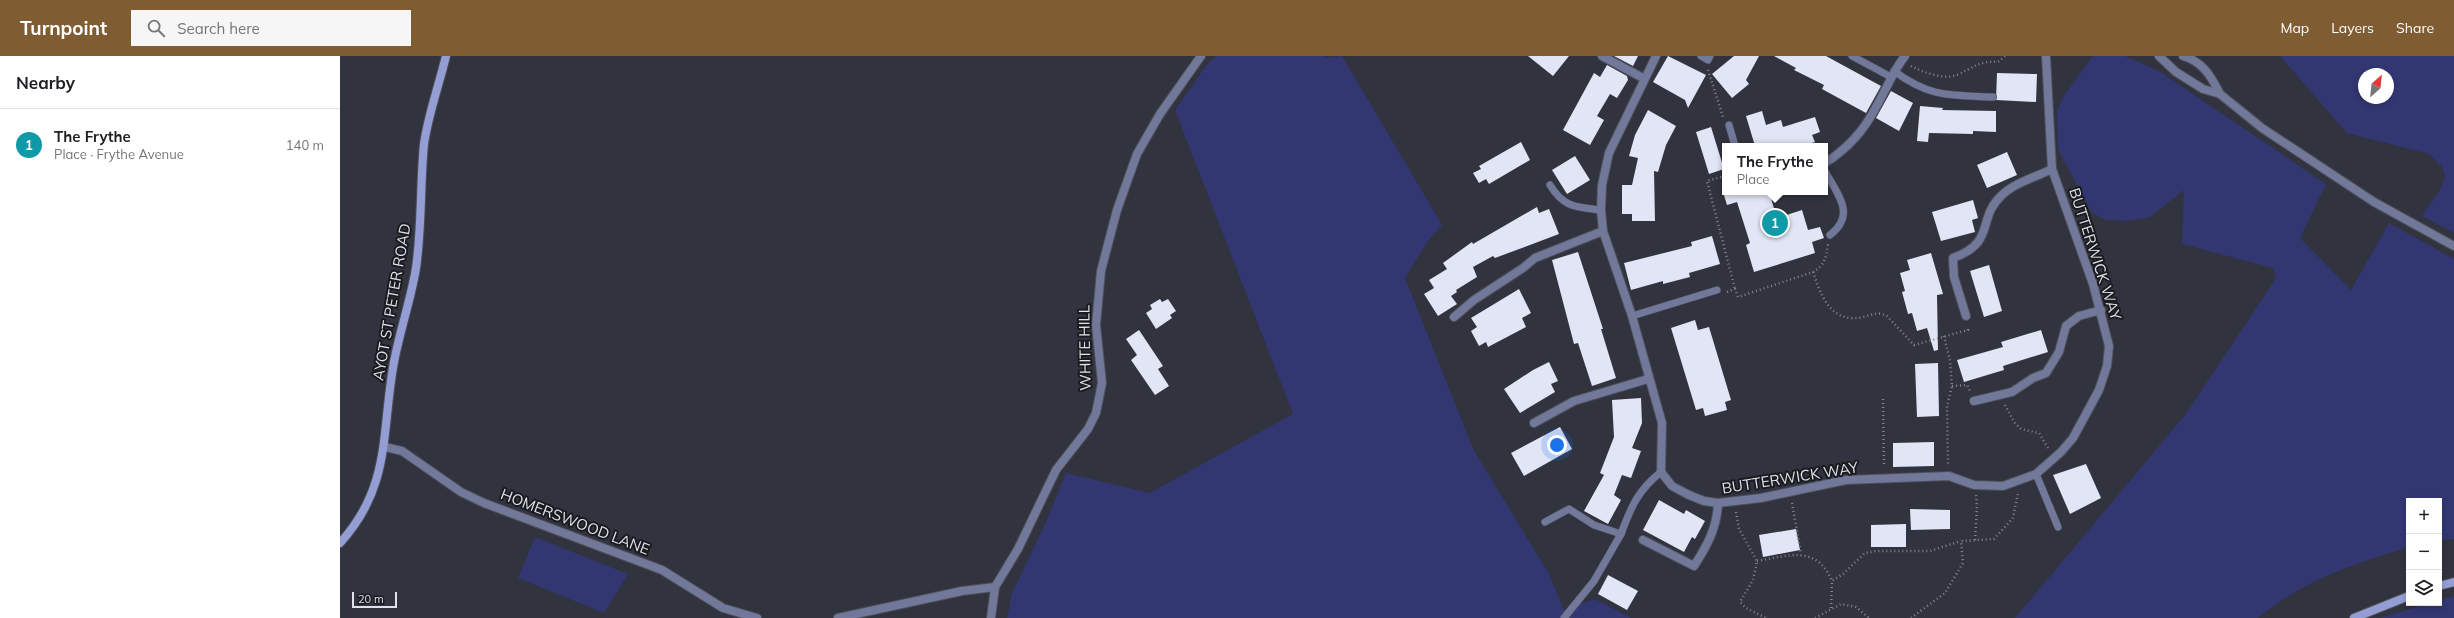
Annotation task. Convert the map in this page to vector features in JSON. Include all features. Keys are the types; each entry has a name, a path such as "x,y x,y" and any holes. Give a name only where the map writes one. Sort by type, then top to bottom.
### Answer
{"street":[{"name":"AYOT ST PETER ROAD","path":"340,543 360,516 372,493 385,446 394,363 416,269 421,226 424,143 446,56"},
{"name":"WHITE HILL","path":"994,587 1018,549 1056,470 1088,429 1096,413 1102,383 1096,325 1101,271 1117,210 1138,154 1160,114 1201,56"},
{"path":"1602,56 1643,78"},
{"path":"1656,56 1643,78 1609,153 1604,169 1601,210 1603,231 1632,316 1648,379 1662,423 1662,472"},
{"name":"BUTTERWICK WAY","path":"1662,472 1672,486 1704,501 1718,503 1734,502 1790,493 1846,480 1885,480 1949,476 1974,485 2003,486 2036,474 2050,463 2073,438 2099,390 2106,366 2108,346 2101,310 2052,170 2046,56"},
{"path":"2159,56 2176,72 2203,89 2220,94 2262,128 2374,202 2454,246"},
{"path":"2183,56 2200,64 2211,75 2220,94"},
{"path":"1828,161 1840,153 1855,138 1876,108 1893,74 1903,59"},
{"path":"1966,316 1954,278 1953,258 1974,248 1980,241 1992,207 2003,194 2052,170"},
{"path":"1454,317 1474,300 1523,268 1534,258 1603,231"},
{"path":"1974,401 2012,392 2033,378 2046,373 2059,352 2066,326 2078,316 2101,310"},
{"path":"1534,423 1574,401 1648,379"},
{"name":"HOMERSWOOD LANE","path":"385,446 402,451 461,492 484,503 662,570 723,608 757,618"},
{"path":"1642,540 1694,566 1713,533 1718,503"},
{"path":"2442,585 2454,582"},
{"path":"838,618 962,591 994,587 991,618"},
{"path":"2354,618 2406,597"}],"lane":[{"path":"1852,56 1917,86 1939,94 1993,96"},
{"path":"1728,125 1734,143"},
{"path":"1828,177 1842,203 1844,212 1844,220 1830,235"},
{"path":"1550,185 1558,198 1570,205 1601,210"},
{"path":"1632,316 1717,290"},
{"path":"1564,618 1594,580 1621,534 1632,505 1646,484 1662,472"},
{"path":"2036,474 2058,528"},
{"path":"1545,522 1569,510 1594,525 1621,534"}],"path":[{"path":"1903,59 1931,73 1955,76 1986,61 1998,62 2005,56"},
{"path":"1706,57 1708,70 1725,122 1728,125"},
{"path":"1722,177 1707,181 1738,297 1821,268 1826,260 1830,235"},
{"path":"1813,272 1823,300 1837,313 1854,318 1881,313 1886,316 1914,346 1968,330 1966,316"},
{"path":"1717,290 1722,293 1735,289"},
{"path":"1944,336 1950,361 1952,386 1947,406 1949,476"},
{"path":"1952,386 1968,385 1974,401"},
{"path":"2001,395 2014,422 2021,429 2027,432 2034,430 2043,437 2046,443 2050,463"},
{"path":"1883,399 1885,480"},
{"path":"1832,581 1843,574 1865,553 1876,551 1930,551 1961,540 1994,539 2012,518 2018,491 2016,482"},
{"path":"1974,485 1977,507 1975,540"},
{"path":"1790,493 1801,554"},
{"path":"1734,502 1739,529 1757,561 1753,580 1740,602 1746,608 1766,618"},
{"path":"1911,618 1945,592 1963,563 1961,540"},
{"path":"1757,561 1801,554 1819,562 1832,581 1831,608"},
{"path":"1815,618 1831,608 1841,604 1850,605 1869,618"}],"shaded area":[{"path":"1217,56 1325,56 1326,58 1342,56 1442,225 1427,242 1405,278 1473,449 1548,572 1564,610 1595,599 1631,618 1007,618 1012,593 1045,524 1066,473 1150,493 1293,414 1175,110 1208,63"},
{"path":"2093,56 2125,56 2159,71 2326,184 2300,238 2351,290 2389,223 2454,259 2454,539 2442,541 2442,498 2406,498 2406,548 2349,567 2311,583 2293,593 2258,618 2015,618 2185,415 2276,278 2273,268 2182,244 2184,190 2150,217 2127,221 2106,220 2092,213 2058,149 2057,111 2063,97"},
{"path":"2280,56 2454,56 2454,233 2422,216 2440,190 2445,176 2442,167 2429,154 2347,133"},
{"path":"535,537 628,574 604,613 518,578"},
{"path":"2454,596 2454,618 2380,618 2420,606 2442,606 2442,600"}],"building":[{"path":"1528,56 1569,56 1553,76"},
{"path":"1614,56 1638,56 1633,66"},
{"path":"1668,56 1706,75 1688,108 1685,100 1653,82"},
{"path":"1734,56 1759,56 1746,80 1749,84 1732,98 1712,74"},
{"path":"1774,56 1826,56 1881,86 1866,113 1822,89 1824,85 1794,70 1796,68"},
{"path":"1607,65 1627,76 1628,80 1617,98 1610,94 1597,116 1604,120 1590,145 1563,130 1594,73 1600,77"},
{"path":"1997,73 2037,74 2036,102 1996,100"},
{"path":"1891,91 1913,103 1899,131 1876,118"},
{"path":"1920,106 1943,108 1942,110 1996,111 1996,132 1973,131 1973,134 1929,133 1928,142 1917,141"},
{"path":"1648,110 1676,126 1666,145 1658,172 1654,171 1655,221 1632,221 1632,214 1622,214 1622,185 1632,185 1638,158 1629,156 1635,135"},
{"path":"1762,111 1766,125 1781,120 1783,127 1815,117 1820,132 1812,135 1815,142 1812,143 1754,143 1746,116"},
{"path":"1711,127 1722,163 1722,170 1709,174 1696,132"},
{"path":"1521,142 1530,160 1489,184 1486,179 1479,183 1473,173 1481,169 1479,166"},
{"path":"2007,152 2017,175 1987,188 1977,165"},
{"path":"1575,156 1590,180 1567,194 1552,170"},
{"path":"1724,195 1770,195 1777,218 1802,210 1808,230 1820,227 1824,238 1812,242 1815,253 1754,272 1746,245 1750,243 1737,202 1727,205"},
{"path":"1973,200 1978,218 1972,220 1975,232 1941,241 1932,212"},
{"path":"1537,207 1539,213 1549,209 1559,234 1495,258 1493,256 1473,267 1477,277 1456,290 1457,292 1451,296 1457,304 1438,316 1424,294 1434,288 1429,280 1447,269 1443,263 1472,242 1473,244"},
{"path":"1712,236 1720,264 1689,273 1690,277 1663,284 1663,281 1631,290 1624,263 1692,246 1691,242"},
{"path":"1578,252 1603,329 1601,329 1616,378 1592,386 1578,343 1574,344 1552,260"},
{"path":"1931,253 1943,294 1937,295 1938,350 1934,351 1927,328 1917,331 1912,313 1908,314 1902,292 1905,291 1900,273 1910,270 1907,260"},
{"path":"1989,265 2002,311 1984,317 1970,271"},
{"path":"1519,289 1531,313 1522,318 1526,327 1488,347 1486,342 1479,346 1471,331 1477,327 1471,318"},
{"path":"1160,299 1162,302 1168,299 1176,311 1170,315 1172,318 1156,329 1146,313 1152,309 1150,305"},
{"path":"1695,320 1698,330 1709,327 1731,400 1725,402 1727,410 1705,416 1703,408 1696,410 1671,328"},
{"path":"1139,330 1163,366 1158,369 1169,386 1155,395 1131,360 1137,355 1126,339"},
{"path":"2041,330 2048,352 2003,366 2004,370 1964,382 1957,360 2003,347 2001,342"},
{"path":"1549,362 1558,381 1551,384 1555,392 1520,413 1504,389 1533,370"},
{"path":"1938,363 1939,416 1917,417 1915,364"},
{"path":"1641,398 1642,423 1632,448 1641,451 1631,478 1622,475 1614,495 1621,500 1608,524 1584,511 1604,475 1600,473 1614,437 1612,400"},
{"path":"1560,427 1572,449 1524,476 1511,453"},
{"path":"1934,442 1934,466 1893,467 1893,443"},
{"path":"2086,464 2101,498 2070,514 2053,475"},
{"path":"1659,500 1684,514 1686,510 1705,521 1695,539 1692,537 1684,552 1643,530"},
{"path":"1910,509 1950,510 1950,529 1911,530"},
{"path":"1906,524 1906,547 1871,547 1871,525"},
{"path":"1796,529 1800,550 1763,557 1759,535"},
{"path":"1608,575 1638,591 1627,610 1598,594"}],"place":[{"name":"The Frythe","path":"1775,223"}]}
